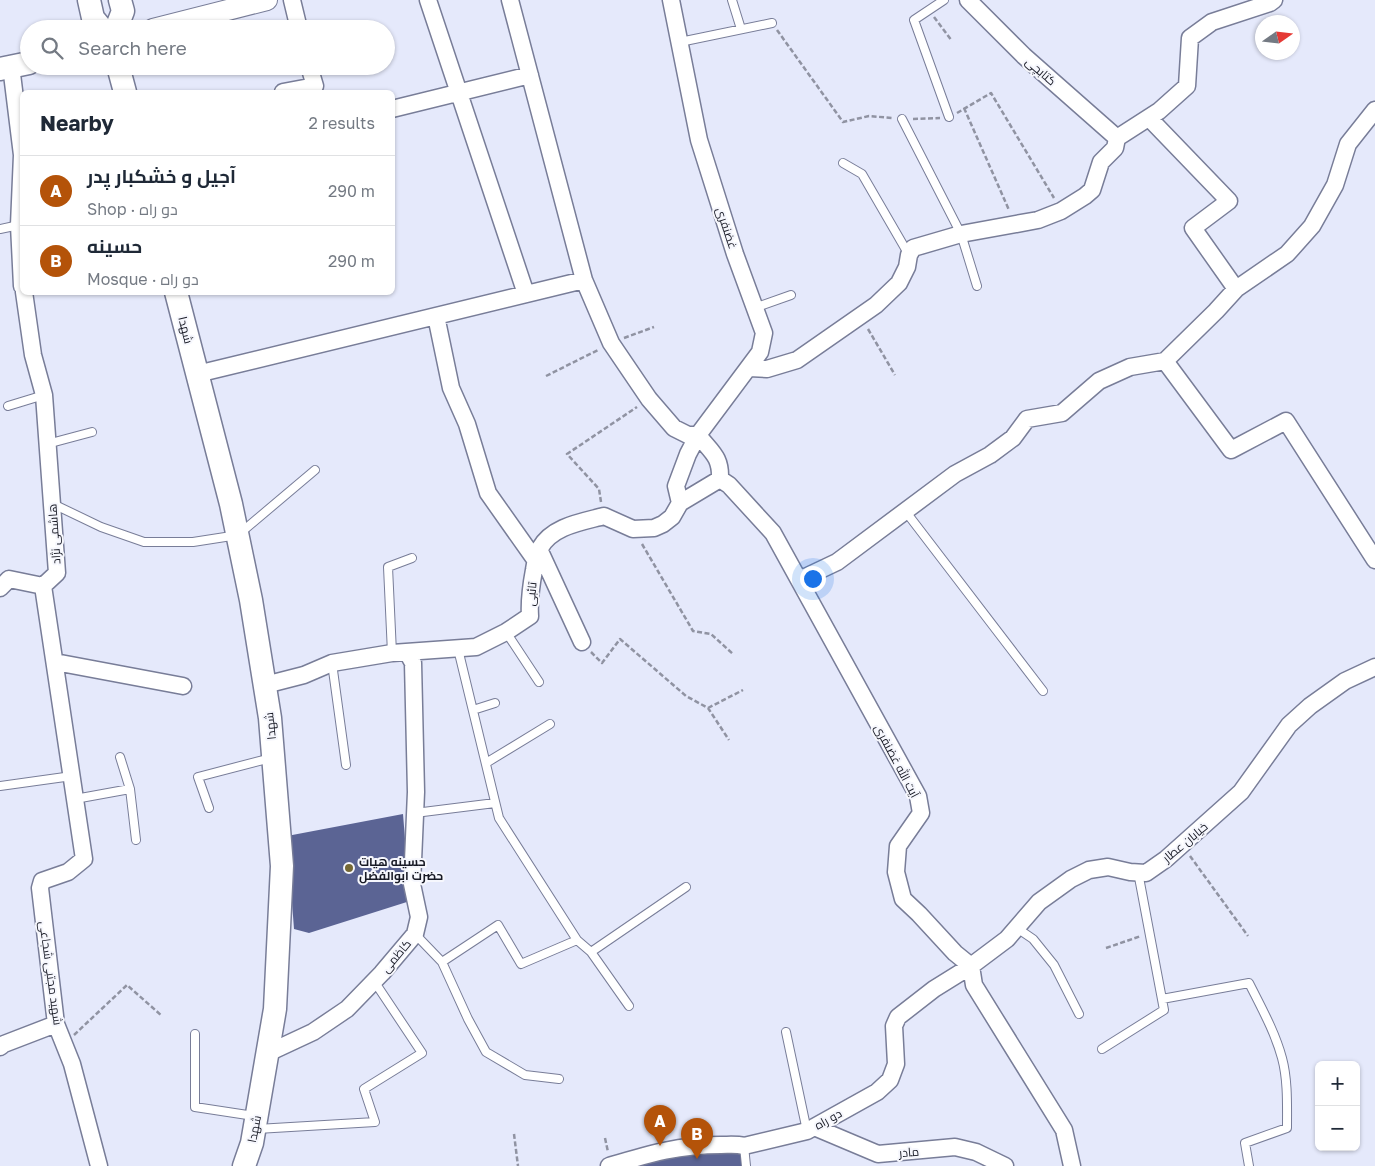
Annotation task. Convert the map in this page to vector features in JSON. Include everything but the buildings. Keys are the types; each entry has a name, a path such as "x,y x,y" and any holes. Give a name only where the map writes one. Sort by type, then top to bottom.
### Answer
{"main road":[{"path":"89,0 95,20"},
{"path":"120,0 123,11 120,20"},
{"path":"120,75 124,90"},
{"name":"شهدا","path":"177,295 238,536 265,684 274,757 282,866 275,1009 252,1143 244,1166"}],"street":[{"path":"188,20 267,0"},
{"path":"292,0 297,20"},
{"path":"428,0 526,294"},
{"path":"510,0 584,280 611,343 649,399 674,428 688,435 698,435 716,455 725,482 680,504 672,517 654,528 633,529 604,516 557,531 544,541 538,555"},
{"name":"غضنفری","path":"671,0 699,140 735,254 764,333 760,352 698,435 682,466 676,486 680,504"},
{"name":"کتابچی","path":"968,0 1024,56 1117,138"},
{"path":"749,368 767,369 797,360 859,315 876,305 899,283 913,248 961,234 1038,220 1061,210 1085,196 1092,190 1101,162 1115,148 1117,138 1159,111 1187,86 1190,38 1212,22 1274,0"},
{"path":"13,66 20,135"},
{"path":"294,90 315,86 312,75"},
{"path":"395,108 530,75"},
{"path":"799,580 837,562 955,474 990,455 1014,438 1027,419 1062,413 1099,381 1130,367 1165,361 1236,289 1287,254 1312,226 1335,184 1348,144 1375,110"},
{"path":"1149,118 1229,202 1193,228 1236,289"},
{"path":"20,202 20,245"},
{"path":"197,374 584,280"},
{"name":"هاشمی نژاد","path":"24,295 33,355 44,395 52,503 56,573 43,586"},
{"path":"436,316 451,388 467,424 488,492 538,555 582,642"},
{"path":"1165,361 1231,450 1286,421 1375,560"},
{"name":"آیت الله غضنفری","path":"725,482 773,533 918,796 921,813 898,846 896,872 903,899 971,966"},
{"name":"تائبی","path":"265,684 304,675 332,663 400,653 476,647 506,632 530,616 529,602 538,555"},
{"path":"1,585 9,579 43,586 75,799"},
{"name":"کاظمی","path":"268,1053 313,1032 347,1009 415,934 419,917 412,884 415,813 413,663 400,653"},
{"path":"55,662 183,686"},
{"name":"خیابان عطار","path":"1138,872 1146,873 1182,845 1241,792 1289,725 1310,706 1344,681 1375,667"},
{"name":"شهید مجتبی شجاعی","path":"75,799 84,859 68,872 42,882 40,888 56,1024 85,1108 99,1166"},
{"path":"1072,1166 1064,1130 974,985 971,966 1007,940 1039,902 1071,879 1089,870 1108,867 1138,872"},
{"name":"دو راه","path":"609,1166 654,1152 678,1147 734,1144 744,1146 810,1129 877,1092 890,1080 896,1064 894,1026 898,1017 934,989 971,966"},
{"path":"0,1047 56,1024"},
{"name":"مادر","path":"810,1129 878,1154 955,1147 976,1152 1005,1166"}],"lane":[{"path":"732,0 741,29"},
{"path":"944,0 914,20 949,117"},
{"path":"680,42 772,23"},
{"path":"902,119 961,234 977,286"},
{"path":"843,163 862,174 909,255"},
{"path":"0,229 19,225"},
{"path":"754,308 791,295"},
{"path":"8,406 44,395"},
{"path":"47,444 92,432"},
{"path":"52,503 101,527 144,542 193,542 238,536 315,470"},
{"path":"906,512 1043,690"},
{"path":"400,653 388,567 412,558"},
{"path":"506,632 539,682"},
{"path":"458,649 499,818 577,940 591,952 629,1006"},
{"path":"332,663 346,765"},
{"path":"473,710 496,703"},
{"path":"486,763 550,724"},
{"path":"120,757 130,789 136,840"},
{"path":"209,808 198,778 274,757"},
{"path":"0,786 72,776"},
{"path":"75,799 130,789"},
{"path":"415,813 495,803"},
{"path":"1102,1050 1164,1010 1138,872"},
{"path":"591,952 686,887"},
{"path":"442,962 498,925 521,964 577,940"},
{"path":"1017,928 1033,938 1054,965 1079,1014"},
{"path":"415,934 442,962 468,1019 486,1052 525,1075 558,1079"},
{"path":"195,1034 195,1107 256,1122 375,1122 364,1089 422,1053 374,981"},
{"path":"1162,999 1249,983 1269,1022 1282,1059 1287,1094 1287,1128 1245,1143 1249,1166"},
{"path":"786,1032 810,1129"},
{"path":"744,1146 746,1166"}],"path":[{"path":"929,10 952,41"},
{"path":"772,23 843,122 869,116 915,120 949,117 991,93 1061,210"},
{"path":"964,108 1015,224"},
{"path":"859,315 895,375"},
{"path":"546,376 611,343 654,327"},
{"path":"604,516 599,489 568,454 649,399"},
{"path":"633,529 693,631 710,634 733,654"},
{"path":"582,642 602,664 620,639 686,696 708,708 729,740"},
{"path":"708,708 743,690"},
{"path":"1182,845 1248,936"},
{"path":"1106,948 1150,933"},
{"path":"64,1044 127,985 162,1016"},
{"path":"514,1134 518,1166"}],"place":[{"name":"حسینه هیات حضرت ابوالفضل","path":"349,868"},
{"name":"آجیل و خشکبار پدر","path":"660,1146"},
{"name":"حسینه","path":"697,1159"}]}
